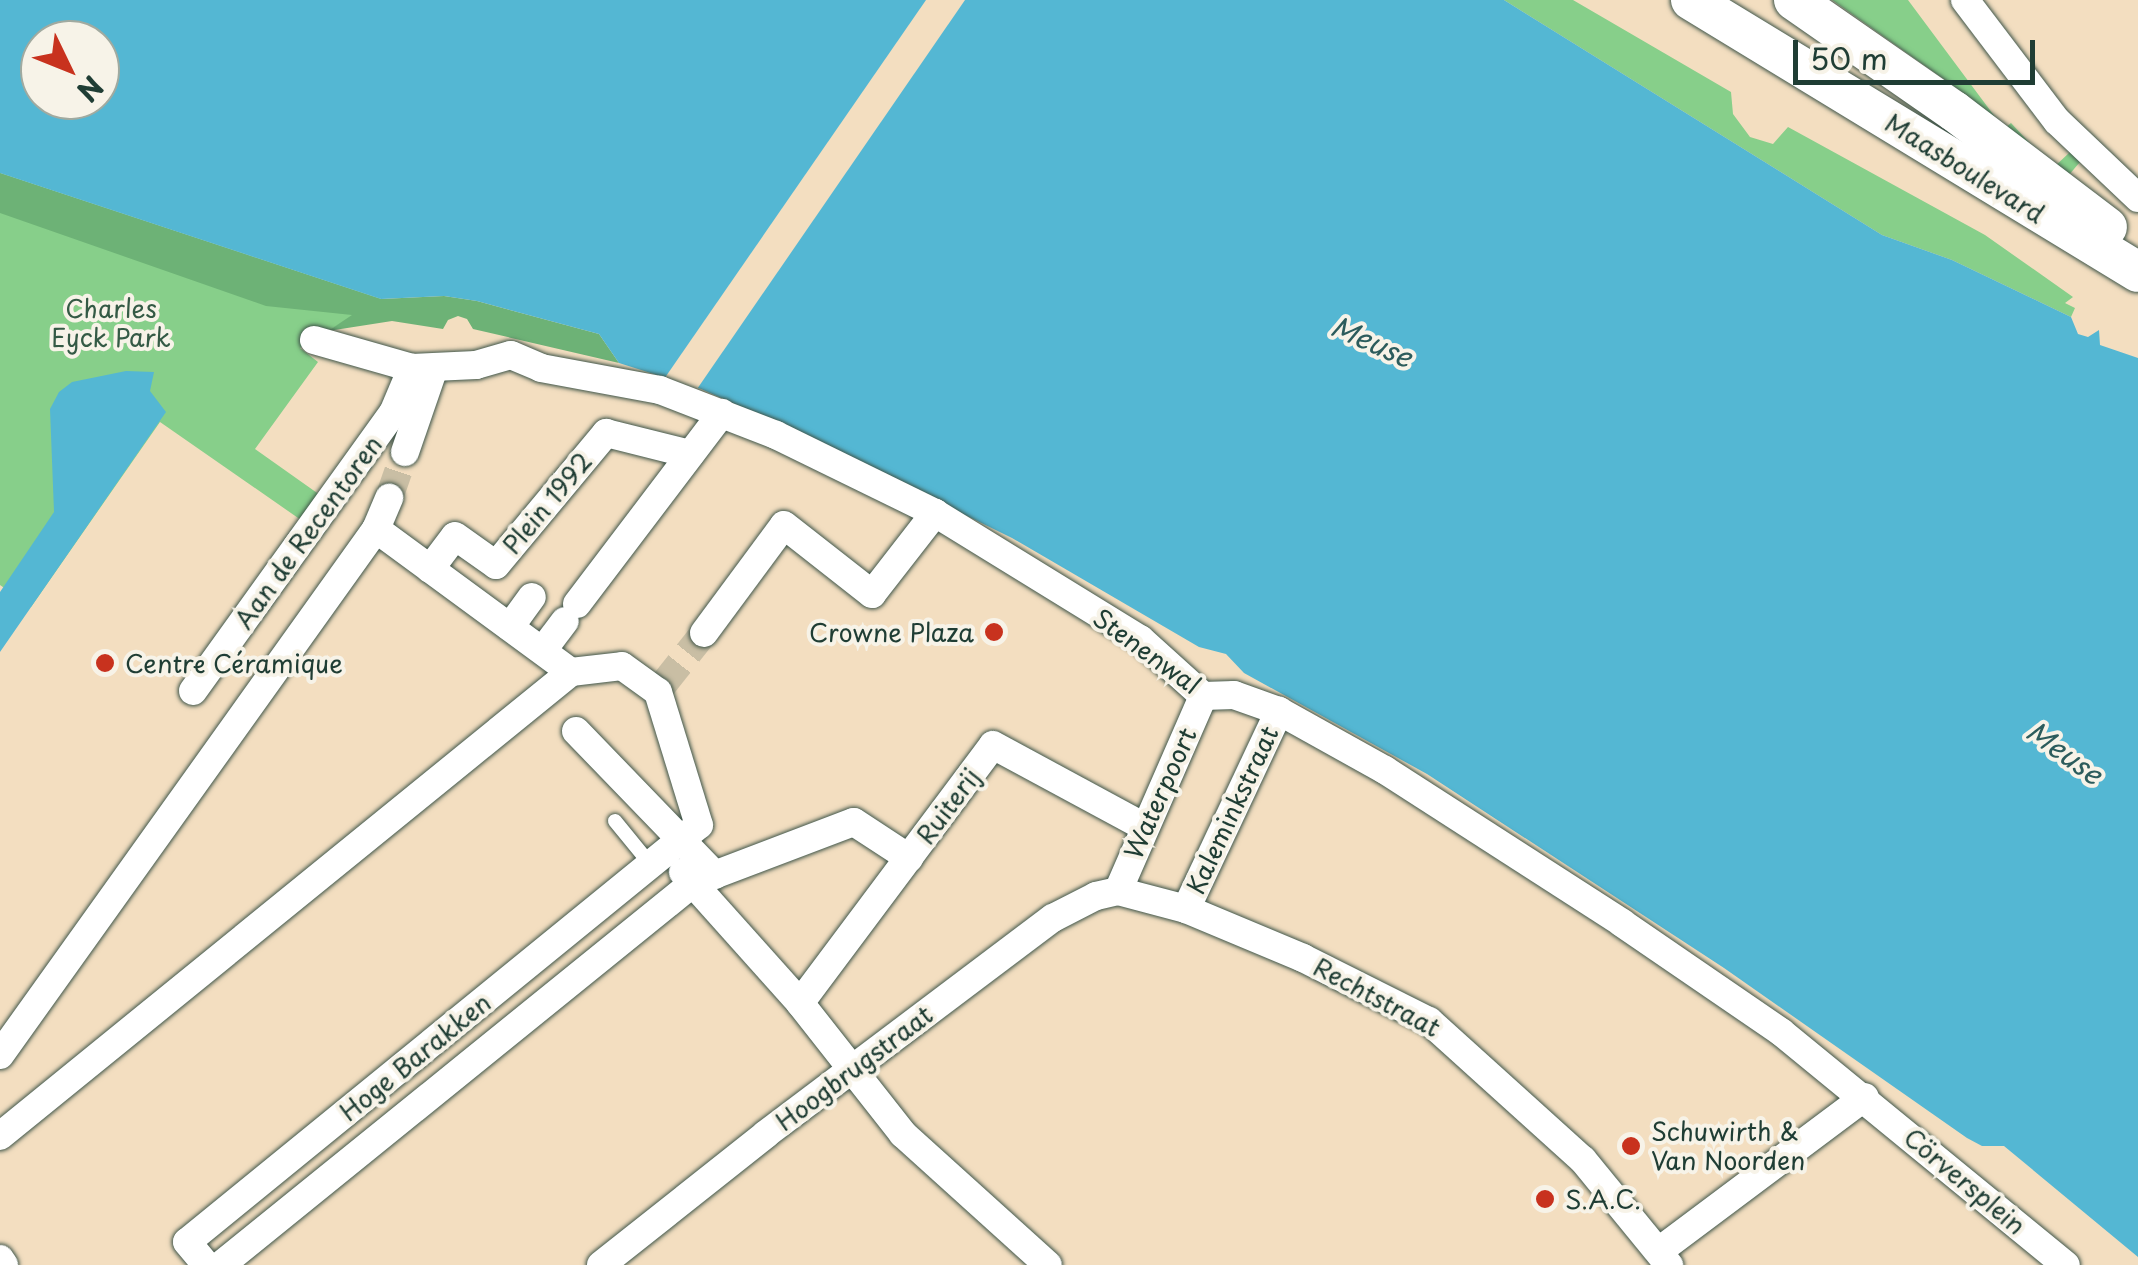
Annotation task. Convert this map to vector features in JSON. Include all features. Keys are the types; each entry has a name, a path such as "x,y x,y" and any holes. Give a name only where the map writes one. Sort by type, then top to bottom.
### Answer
{"main road":[{"name":"Maasboulevard","path":"1794,0 1954,111 2138,248"},
{"name":"Maasboulevard","path":"1713,4 2138,272"}],"street":[{"path":"1965,0 2058,122 2104,170 2138,198"},
{"path":"2076,205 2104,170"},
{"name":"Stenenwal","path":"314,340 423,368 476,365 511,355 541,368 660,390 722,413 935,513 1140,639 1202,696 1234,695 1279,711 1386,770 1622,923 1781,1032 1865,1098"},
{"name":"Aan de Recentoren","path":"406,452 423,368"},
{"name":"Aan de Recentoren","path":"193,690 423,368"},
{"path":"543,650 722,413"},
{"name":"Plein 1992","path":"430,569 455,536 496,564 606,433 690,454"},
{"path":"0,1055 376,529 389,498"},
{"path":"704,633 784,525 872,594 935,513"},
{"path":"376,529 571,672"},
{"path":"510,627 532,598"},
{"path":"0,1136 571,672 622,666 660,689 675,846 704,879"},
{"name":"Waterpoort","path":"1118,890 1202,696"},
{"path":"539,698 569,724 704,879 730,926 800,1003 851,1072 919,1151 1030,1260"},
{"name":"Kaleminkstraat","path":"1186,910 1279,711"},
{"name":"Ruiterij","path":"800,1003 993,745 1143,826"},
{"name":"Hoge Barakken","path":"221,1265 704,879 854,822 909,858"},
{"name":"Hoge Barakken","path":"206,1265 187,1242 675,846"},
{"name":"Rechtstraat","path":"1118,890 1186,910 1360,983 1451,1036 1583,1160 1664,1258"},
{"name":"Hoogbrugstraat","path":"601,1265 1053,918 1096,896 1118,890"},
{"path":"1664,1258 1865,1098"},
{"name":"Cörversplein","path":"1865,1098 2066,1265"}],"lane":[{"path":"615,821 675,846"}],"green space":[{"path":"1504,0 1573,0 1731,92 1733,114 1750,137 1773,144 1788,127 1985,235 2073,297 2065,303 2075,308 2071,317 1952,260 1882,235"},
{"path":"1832,0 1908,0 2004,129 1972,99"},
{"path":"2011,123 2053,168 2070,152 2080,162 2062,183 2004,129"},
{"name":"Charles Eyck Park","path":"0,173 381,299 300,348 318,362 255,449 320,495 301,520 160,422 31,607 0,585"},
{"path":"0,173 381,299 444,296 477,301 599,334 619,363 473,329 467,319 458,316 448,320 443,329 392,321 328,331 352,315 266,306 0,213"}],"water":[{"name":"Meuse","path":"0,0 1504,0 1882,235 1952,260 2071,317 2078,334 2088,337 2099,330 2100,345 2138,358 2138,1257 2004,1146 1982,1146 1967,1138 1724,968 1427,774 1244,673 1226,654 1199,647 1012,538 767,418 701,389 619,363 599,334 477,301 444,296 381,299 0,173"},
{"path":"126,371 154,372 150,391 166,412 0,652 0,592 54,512 50,409 59,392 72,382"}],"pier":[{"path":"926,0 965,0 695,392 662,382"}],"tunnel":[{"path":"389,498 405,452"},
{"path":"662,686 704,633"}],"place":[{"name":"Crowne Plaza","path":"994,632"},
{"name":"Centre Céramique","path":"105,663"},
{"name":"Schuwirth & Van Noorden","path":"1631,1146"},
{"name":"S.A.C.","path":"1545,1199"}]}
